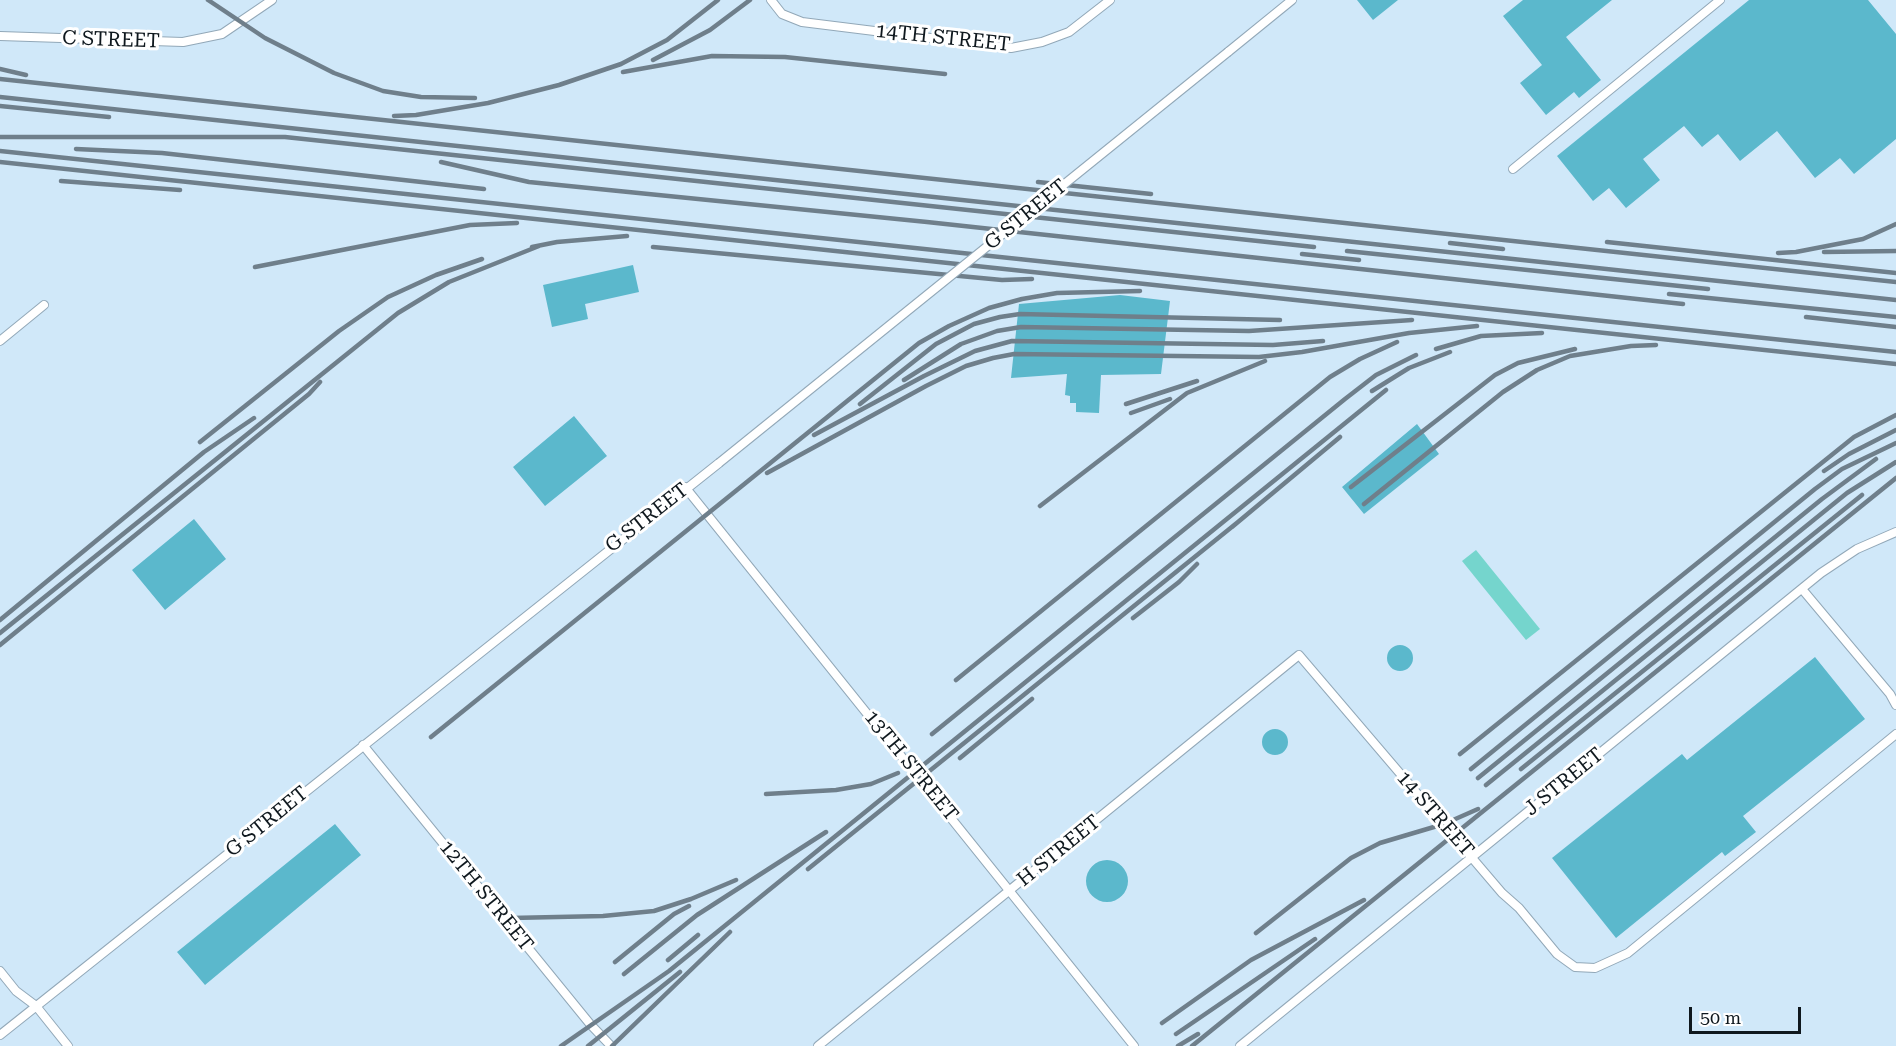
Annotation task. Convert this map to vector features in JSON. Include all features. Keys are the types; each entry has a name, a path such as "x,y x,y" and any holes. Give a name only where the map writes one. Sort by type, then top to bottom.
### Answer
{"lane":[{"name":"C STREET","path":"0,36 183,42 222,34 272,0"},
{"name":"14TH STREET","path":"771,0 782,14 802,22 1011,48 1042,42 1069,32 1110,0"},
{"name":"G STREET","path":"0,1035 719,463 1292,0"},
{"path":"1513,169 1720,0"},
{"path":"0,341 44,305"},
{"name":"13TH STREET","path":"685,488 1011,890 1134,1046"},
{"name":"J STREET","path":"1240,1046 1802,589 1857,549 1896,532"},
{"path":"1802,589 1890,694 1896,705"},
{"name":"H STREET","path":"818,1046 1299,656"},
{"name":"14 STREET","path":"1299,656 1502,893 1519,908 1557,954 1575,967 1595,968 1628,953 1896,734"},
{"name":"12TH STREET","path":"363,745 590,1024 611,1046"},
{"path":"0,971 16,991 36,1006 68,1046"}],"shaded area":[{"path":"1476,550 1540,629 1526,640 1462,561"}],"building":[{"path":"1357,0 1398,0 1373,20"},
{"path":"1523,0 1612,0 1566,37 1601,80 1579,98 1574,92 1546,115 1520,83 1542,65 1503,16"},
{"path":"1749,0 1868,0 1896,34 1896,139 1854,174 1840,158 1815,178 1777,131 1740,161 1718,134 1702,147 1684,126 1643,159 1660,180 1626,208 1609,188 1593,201 1557,156"},
{"path":"633,265 639,292 585,304 588,319 552,327 543,285"},
{"path":"1120,295 1170,301 1161,374 1101,375 1099,413 1076,412 1076,403 1070,403 1070,396 1065,395 1067,374 1011,378 1019,304"},
{"path":"574,416 607,456 545,506 513,467"},
{"path":"1417,424 1439,454 1364,514 1342,487"},
{"path":"194,519 226,559 165,610 132,570"},
{"path":"1400,645 1409,649 1413,658 1409,667 1400,671 1391,667 1387,658 1391,649"},
{"path":"1815,657 1865,719 1743,816 1756,832 1725,856 1722,852 1616,938 1552,858 1682,754 1687,760"},
{"path":"1275,729 1284,733 1288,742 1284,751 1275,755 1266,751 1262,742 1266,733"},
{"path":"335,824 361,855 205,985 177,952"},
{"path":"1107,860 1115,861 1122,866 1127,873 1127,889 1122,896 1115,901 1107,902 1099,901 1092,896 1087,889 1086,881 1087,873 1092,866 1099,861"}],"railway":[{"path":"208,0 265,38 334,73 383,91 421,97 475,98"},
{"path":"394,116 416,115 488,103 559,85 621,64 667,40 718,0"},
{"path":"653,60 710,30 750,0"},
{"path":"623,72 712,56 785,57 945,74"},
{"path":"0,69 26,75"},
{"path":"0,79 1896,282"},
{"path":"0,97 1896,300"},
{"path":"0,106 109,117"},
{"path":"0,137 285,137 1314,247"},
{"path":"76,149 162,153 484,189"},
{"path":"0,151 1896,352"},
{"path":"0,162 1896,364"},
{"path":"441,162 529,182 927,222 1683,304"},
{"path":"61,181 180,190"},
{"path":"1038,182 1151,194"},
{"path":"255,267 470,225 517,223"},
{"path":"1778,253 1796,252 1863,239 1896,224"},
{"path":"532,247 557,242 627,236"},
{"path":"1607,242 1896,273"},
{"path":"1450,243 1503,249"},
{"path":"0,633 398,313 449,282 539,246"},
{"path":"653,247 1002,280 1032,279"},
{"path":"1347,251 1708,289"},
{"path":"1824,252 1896,251"},
{"path":"1302,254 1359,260"},
{"path":"200,442 339,331 388,297 436,275 482,259"},
{"path":"431,737 919,343 989,308 1022,299 1057,293 1140,291"},
{"path":"1669,294 1896,317"},
{"path":"860,404 936,344 974,324 1000,317 1020,314 1280,320"},
{"path":"1806,317 1896,327"},
{"path":"904,380 961,344 997,331 1021,327 1249,331 1412,320"},
{"path":"767,473 926,386 966,366 993,358 1014,354 1259,357 1302,352 1409,333 1477,326"},
{"path":"1436,349 1481,336 1542,333"},
{"path":"814,435 975,351 1012,341 1273,345 1323,341"},
{"path":"956,680 1330,377 1360,359 1397,342"},
{"path":"1364,504 1503,392 1537,370 1570,356 1631,346 1656,345"},
{"path":"1351,487 1495,375 1518,363 1575,349"},
{"path":"1372,391 1409,368 1450,352"},
{"path":"932,734 1345,399 1376,375 1416,355"},
{"path":"1040,506 1187,393 1265,361"},
{"path":"1126,404 1197,381"},
{"path":"0,645 309,394 320,382"},
{"path":"561,1046 669,971 1386,390"},
{"path":"1131,413 1170,399"},
{"path":"1460,754 1854,437 1896,415"},
{"path":"0,620 204,452 254,418"},
{"path":"1824,471 1849,454 1896,430"},
{"path":"1232,527 1340,437"},
{"path":"1471,769 1815,489 1842,469 1896,443"},
{"path":"1478,778 1822,499 1876,459"},
{"path":"1486,785 1847,493 1896,462"},
{"path":"1192,1046 1896,478"},
{"path":"1521,769 1862,495"},
{"path":"808,869 1238,522"},
{"path":"1133,618 1179,582 1197,564"},
{"path":"960,758 1032,699"},
{"path":"766,794 836,790 871,784 898,773"},
{"path":"1256,933 1351,858 1380,843 1444,824 1478,809"},
{"path":"624,974 697,915 826,832"},
{"path":"511,918 603,916 654,911 691,899 736,880"},
{"path":"1162,1023 1251,960 1364,900"},
{"path":"615,962 674,914 689,906"},
{"path":"612,1046 730,932"},
{"path":"668,960 698,935"},
{"path":"1176,1034 1315,939"},
{"path":"588,1046 680,972"},
{"path":"1178,1046 1198,1034"}]}
